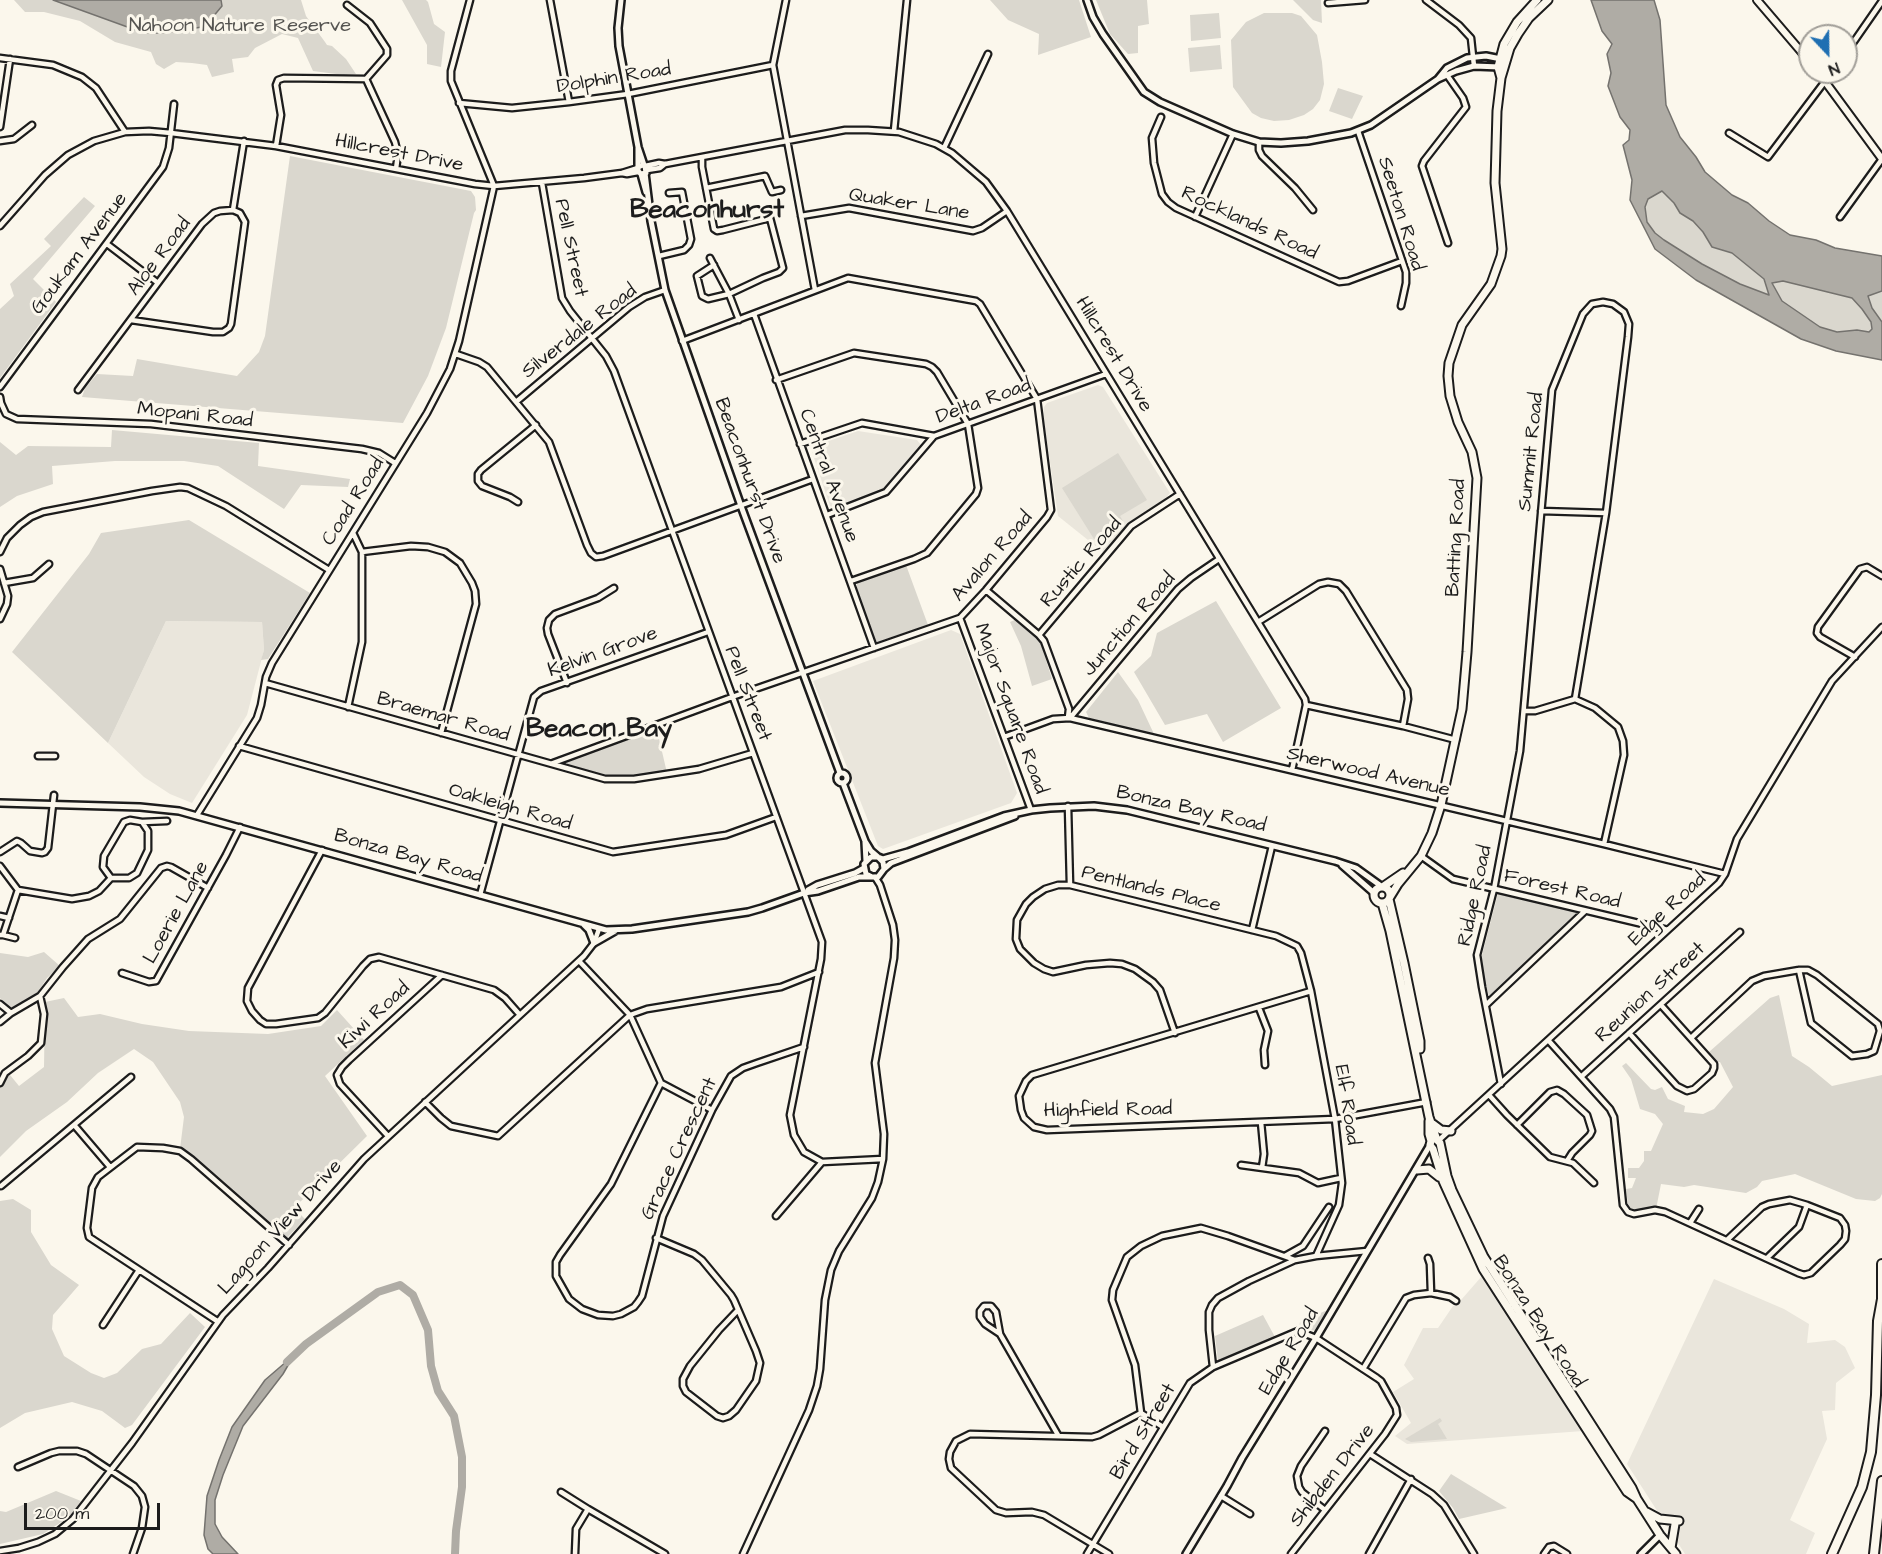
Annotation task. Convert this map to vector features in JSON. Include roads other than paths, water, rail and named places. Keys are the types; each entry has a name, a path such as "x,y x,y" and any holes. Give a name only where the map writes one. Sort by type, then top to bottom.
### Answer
{"highway":[{"path":"1882,1264 1882,1308"},
{"path":"1832,1554 1862,1487 1871,1452 1876,1395 1878,1321 1882,1299"},
{"path":"1874,1554 1882,1481"}],"main road":[{"path":"1502,63 1511,31 1537,0"},
{"path":"1502,63 1524,25 1548,0"},
{"path":"1757,0 1798,48"},
{"name":"Batting Road","path":"1387,900 1421,856 1432,833 1441,805 1462,709 1478,494 1475,462 1454,409 1448,376 1452,351 1462,325 1491,284 1501,256 1495,183 1497,111 1502,63"},
{"path":"1827,84 1882,159"},
{"name":"Batting Road","path":"1383,886 1414,864"},
{"path":"1383,886 1389,889 1387,900 1377,901 1374,893 1376,888 1383,886"},
{"name":"Bonza Bay Road","path":"1387,900 1388,922 1427,1102 1430,1120 1429,1134 1452,1190 1481,1253 1660,1535 1674,1551"},
{"path":"1430,1120 1439,1129 1450,1131"},
{"name":"Bonza Bay Road","path":"1435,1144 1443,1181 1483,1269 1627,1492 1637,1499"},
{"path":"1418,1168 1429,1169 1443,1181"},
{"path":"1645,1511 1660,1519 1677,1522 1674,1551"}],"street":[{"path":"470,0 451,71 452,86 494,186"},
{"path":"550,0 569,102"},
{"path":"621,0 618,36 628,94"},
{"path":"786,0 773,65 815,290"},
{"path":"894,131 907,0"},
{"path":"1087,0 1103,34 1144,92 1160,102 1233,134 1259,142 1308,141 1358,131 1379,120 1438,79 1462,69 1502,63"},
{"path":"1328,3 1365,0"},
{"path":"1426,0 1459,25 1471,38 1474,66"},
{"path":"1858,36 1882,1"},
{"path":"276,146 281,115 276,85 278,80 284,78 366,79 387,55 387,49 370,23 347,5"},
{"path":"944,148 988,54"},
{"path":"1438,79 1450,66 1473,57 1502,63"},
{"path":"0,58 53,65 82,77 96,88 125,132"},
{"path":"0,127 10,59"},
{"name":"Dolphin Road","path":"459,103 513,108 569,102 628,94 773,65"},
{"path":"1447,75 1463,98 1466,107 1424,161 1422,168 1448,243"},
{"path":"366,79 395,142 398,154 396,169"},
{"path":"1729,133 1768,158 1823,84"},
{"name":"Beaconhurst Drive","path":"628,94 642,169 648,187 647,194 665,290 741,506 840,773 837,780 843,783 864,841"},
{"path":"171,133 174,104"},
{"name":"Rocklands Road","path":"1161,117 1151,144 1160,189 1170,204 1339,282 1348,281 1402,261"},
{"path":"0,141 14,139 32,124"},
{"name":"Hillcrest Drive","path":"0,226 45,175 68,155 94,141 125,132 148,131 244,141 494,186 627,174 659,164 844,130 894,131 917,137 944,148 962,160 986,182 1007,211 1305,699 1306,705"},
{"name":"Seeton Road","path":"1358,131 1402,261 1406,278 1401,306"},
{"name":"Goukam Avenue","path":"0,387 163,167 167,160 171,133"},
{"path":"1195,217 1233,134"},
{"path":"131,320 213,332 224,332 229,328 245,222 240,213 233,210 244,141"},
{"path":"1259,142 1262,156 1295,188 1313,210"},
{"path":"702,157 712,224 716,230 771,219 783,266 779,273 755,281 729,294 708,299 702,296 697,276 714,265"},
{"path":"1840,217 1882,159"},
{"path":"706,188 765,176 772,192 781,190"},
{"name":"Pell Street","path":"542,183 562,298 566,307 606,356 614,371 822,942 819,972 791,1107 790,1122 801,1149 822,1162"},
{"name":"Coad Road","path":"197,815 260,711 265,683 272,663 438,394 450,369 456,354 494,186"},
{"path":"659,256 684,250 691,239 682,192 669,193"},
{"name":"Quaker Lane","path":"801,216 849,208 973,231 982,228 1007,211"},
{"name":"Aloe Road","path":"78,390 209,217 220,211 233,210"},
{"path":"0,216 5,220"},
{"path":"107,244 158,283"},
{"path":"710,258 729,294 739,320"},
{"name":"Avalon Road","path":"553,763 960,618 986,590 1051,510 1037,399 982,308 976,302 845,278 682,341"},
{"name":"Silverdale Road","path":"516,402 638,301 665,290"},
{"name":"Summit Road","path":"1508,821 1525,711 1553,385 1583,314 1592,304 1603,302 1621,309 1629,324 1606,513 1575,699"},
{"name":"Central Avenue","path":"754,314 874,648"},
{"path":"776,380 855,353 926,364 937,372 968,424 978,488 976,494 927,553 914,560 851,581"},
{"path":"456,354 484,364 552,447 591,553 596,557 813,479"},
{"name":"Delta Road","path":"827,515 886,492 934,436 1106,374"},
{"name":"Mopani Road","path":"0,397 0,403 6,414 17,419 151,424 362,449 379,453 396,463"},
{"path":"800,444 862,423 934,436"},
{"path":"518,502 482,486 478,482 478,474 536,425"},
{"path":"0,552 7,538 20,525 43,512 180,487 188,488 226,506 329,570"},
{"name":"Rustic Road","path":"1039,635 1131,526 1180,494"},
{"path":"1541,511 1606,513"},
{"path":"348,707 362,650 362,552 352,533"},
{"path":"362,552 411,546 437,549 455,558 472,583 476,604 441,733"},
{"name":"Junction Road","path":"1069,718 1178,590 1219,559"},
{"path":"4,583 33,578 49,564"},
{"path":"1855,657 1822,638 1817,630 1860,569 1866,567 1882,576"},
{"path":"0,569 8,596 0,619"},
{"path":"1258,622 1319,584 1328,582 1339,584 1346,591 1407,690 1408,699 1403,726"},
{"path":"567,683 548,634 548,624 555,614 598,598 614,588"},
{"path":"986,590 1044,640 1069,709 1069,718"},
{"name":"Major Square Road","path":"960,618 1030,810"},
{"name":"Edge Road","path":"1186,1554 1418,1168 1435,1144 1719,883 1725,874 1737,839 1832,681 1882,627"},
{"name":"Kelvin Grove","path":"480,895 534,697 541,692 708,632"},
{"name":"Braemar Road","path":"265,683 605,779 627,780 707,768 753,753"},
{"path":"1525,711 1535,711 1575,699 1595,708 1618,727 1623,741 1624,755 1604,844"},
{"path":"1292,770 1306,705 1456,740"},
{"name":"Sherwood Avenue","path":"1004,737 1049,720 1060,717 1069,718 1725,874"},
{"name":"Oakleigh Road","path":"239,746 613,852 726,835 776,817"},
{"path":"38,756 55,756"},
{"path":"0,852 17,841 30,851 45,852 48,848 54,795"},
{"name":"Bonza Bay Road","path":"0,803 160,808 197,815 599,929 616,930 748,912 859,877 873,877"},
{"path":"1068,806 1070,885"},
{"name":"Bonza Bay Road","path":"878,857 888,858 1004,816 1030,810 1094,806 1127,810 1356,868 1383,886"},
{"name":"Bonza Bay Road","path":"884,870 891,863 1030,810"},
{"path":"111,878 102,865 104,856 124,822 130,820 167,821"},
{"name":"Ridge Road","path":"1501,1084 1477,955 1508,821"},
{"path":"0,866 18,890 77,899 95,893 111,878 132,878 147,855 148,831 142,822"},
{"name":"Loerie Lane","path":"122,973 149,982 156,981 240,827"},
{"path":"864,841 883,862 884,870 880,885"},
{"path":"743,1554 809,1410 820,1369 825,1300 829,1280 839,1251 875,1190 883,1160 884,1134 875,1063 894,958 895,940 893,925 880,885 873,877 866,874 864,841"},
{"path":"1252,930 1272,846"},
{"path":"322,850 248,988 247,1001 260,1020 266,1024 276,1024 318,1018 325,1013 363,966 374,958 384,958 498,992 520,1015"},
{"name":"Forest Road","path":"1421,856 1454,879 1668,930"},
{"path":"865,865 871,857 878,857"},
{"name":"Bonza Bay Road","path":"1341,864 1374,893"},
{"name":"Bonza Bay Road","path":"804,893 817,885 855,873 865,865"},
{"path":"0,1022 40,996 88,939 120,919 161,868 171,867 208,888"},
{"path":"873,877 884,870"},
{"name":"Pentlands Place","path":"1175,1033 1160,990 1136,969 1110,963 1053,972 1037,966 1020,949 1016,939 1019,914 1026,904 1045,889 1052,886 1070,885 1252,930 1290,942 1297,946 1301,954"},
{"path":"15,938 2,935 18,890"},
{"path":"1486,1005 1585,911"},
{"path":"0,916 9,918"},
{"path":"583,924 589,930 594,943 616,930"},
{"name":"Lagoon View Drive","path":"0,1551 38,1542 62,1529 78,1514 217,1321 388,1136 579,961 594,943 599,929"},
{"name":"Reunion Street","path":"1582,1076 1740,932"},
{"name":"Elf Road","path":"1301,954 1311,991 1335,1119 1341,1178 1339,1205 1316,1256"},
{"path":"579,961 630,1015 661,1083 712,1110"},
{"path":"1691,1038 1752,981 1764,976 1799,970 1808,970 1814,972 1878,1024 1880,1029 1874,1051 1852,1056 1811,1023 1799,970"},
{"path":"425,1102 451,1126 494,1137 498,1136 630,1015 647,1009 774,988 819,972"},
{"name":"Kiwi Road","path":"388,1136 339,1084 337,1075 349,1060 442,975"},
{"name":"Highfield Road","path":"1311,991 1032,1075 1023,1086 1019,1096 1024,1118 1034,1127 1047,1130 1262,1122 1335,1119 1427,1102"},
{"path":"0,1083 5,1073 41,1043 44,1014 40,996"},
{"path":"0,1004 11,1013"},
{"path":"1629,1033 1674,1083 1687,1091 1694,1089 1715,1067 1661,1005"},
{"path":"1259,1008 1268,1031 1264,1049 1265,1065"},
{"path":"1548,1040 1608,1105 1613,1114 1623,1205 1629,1213 1660,1210 1798,1274 1808,1274 1815,1270 1843,1242 1846,1231 1842,1220 1790,1200 1765,1205 1727,1240"},
{"name":"Grace Crescent","path":"661,1083 611,1184 560,1255 555,1268 560,1284 569,1299 575,1305 591,1313 613,1316 628,1310 642,1296 656,1238 673,1195 727,1081 735,1073 757,1063 804,1047"},
{"path":"1,1186 131,1077"},
{"path":"1517,1125 1550,1092 1556,1090 1564,1094 1587,1115 1592,1131 1566,1161"},
{"path":"1489,1095 1550,1157 1575,1165 1594,1183"},
{"path":"1262,1122 1264,1154 1262,1168"},
{"path":"75,1126 110,1167"},
{"path":"217,1321 93,1241 87,1234 93,1183 98,1176 137,1147 180,1151 289,1245"},
{"path":"776,1216 822,1162 883,1160"},
{"path":"1241,1165 1299,1173 1318,1183 1341,1178"},
{"path":"1767,1258 1799,1227 1807,1205"},
{"path":"1285,1256 1304,1246 1329,1207"},
{"path":"1690,1223 1699,1209"},
{"path":"1141,1413 1135,1365 1112,1300 1113,1290 1127,1257 1162,1236 1201,1228 1295,1260"},
{"path":"656,1238 694,1254 702,1260 731,1295 738,1310 756,1351 759,1368 756,1381 736,1410 723,1418 717,1416 686,1392 683,1379 696,1359 738,1310"},
{"path":"1213,1367 1209,1317 1213,1303 1241,1285 1295,1260 1368,1251"},
{"path":"1428,1258 1431,1293"},
{"path":"103,1324 139,1270"},
{"path":"1316,1338 1363,1369 1405,1300 1414,1294 1431,1293 1450,1297 1456,1301"},
{"path":"1000,1334 985,1324 980,1317 980,1311 984,1306 991,1306 996,1312 1000,1334 1058,1435"},
{"name":"Bird Street","path":"1087,1554 1190,1383 1213,1367 1296,1331 1316,1338"},
{"name":"Shibden Drive","path":"1291,1554 1393,1424 1397,1415 1396,1408 1381,1381 1363,1369"},
{"path":"1141,1413 1163,1427"},
{"path":"1109,1554 1038,1513 1006,1513 996,1510 954,1470 949,1458 950,1452 956,1442 970,1434 1083,1437 1099,1435 1141,1413"},
{"path":"1325,1431 1300,1466 1297,1476 1302,1492 1325,1510"},
{"path":"18,1467 51,1453 77,1451 86,1454 139,1491 144,1501 145,1511 142,1528 132,1554"},
{"path":"1370,1454 1411,1479 1444,1505 1474,1554"},
{"path":"1369,1554 1411,1479"},
{"path":"561,1492 665,1554"},
{"path":"1221,1496 1250,1514"},
{"path":"576,1554 576,1529 588,1509"},
{"path":"1641,1554 1660,1535"},
{"path":"1544,1554 1549,1547 1554,1546 1567,1554"}],"waterway":[{"path":"287,1362 306,1344 378,1292 400,1285 413,1295 428,1330 431,1366 438,1391 454,1416 462,1457 462,1487 455,1554"}],"district":[{"name":"Beaconhurst","path":"707,212"},
{"name":"Beacon Bay","path":"599,731"}],"park label":[{"name":"Nahoon Nature Reserve","path":"240,27"}]}
